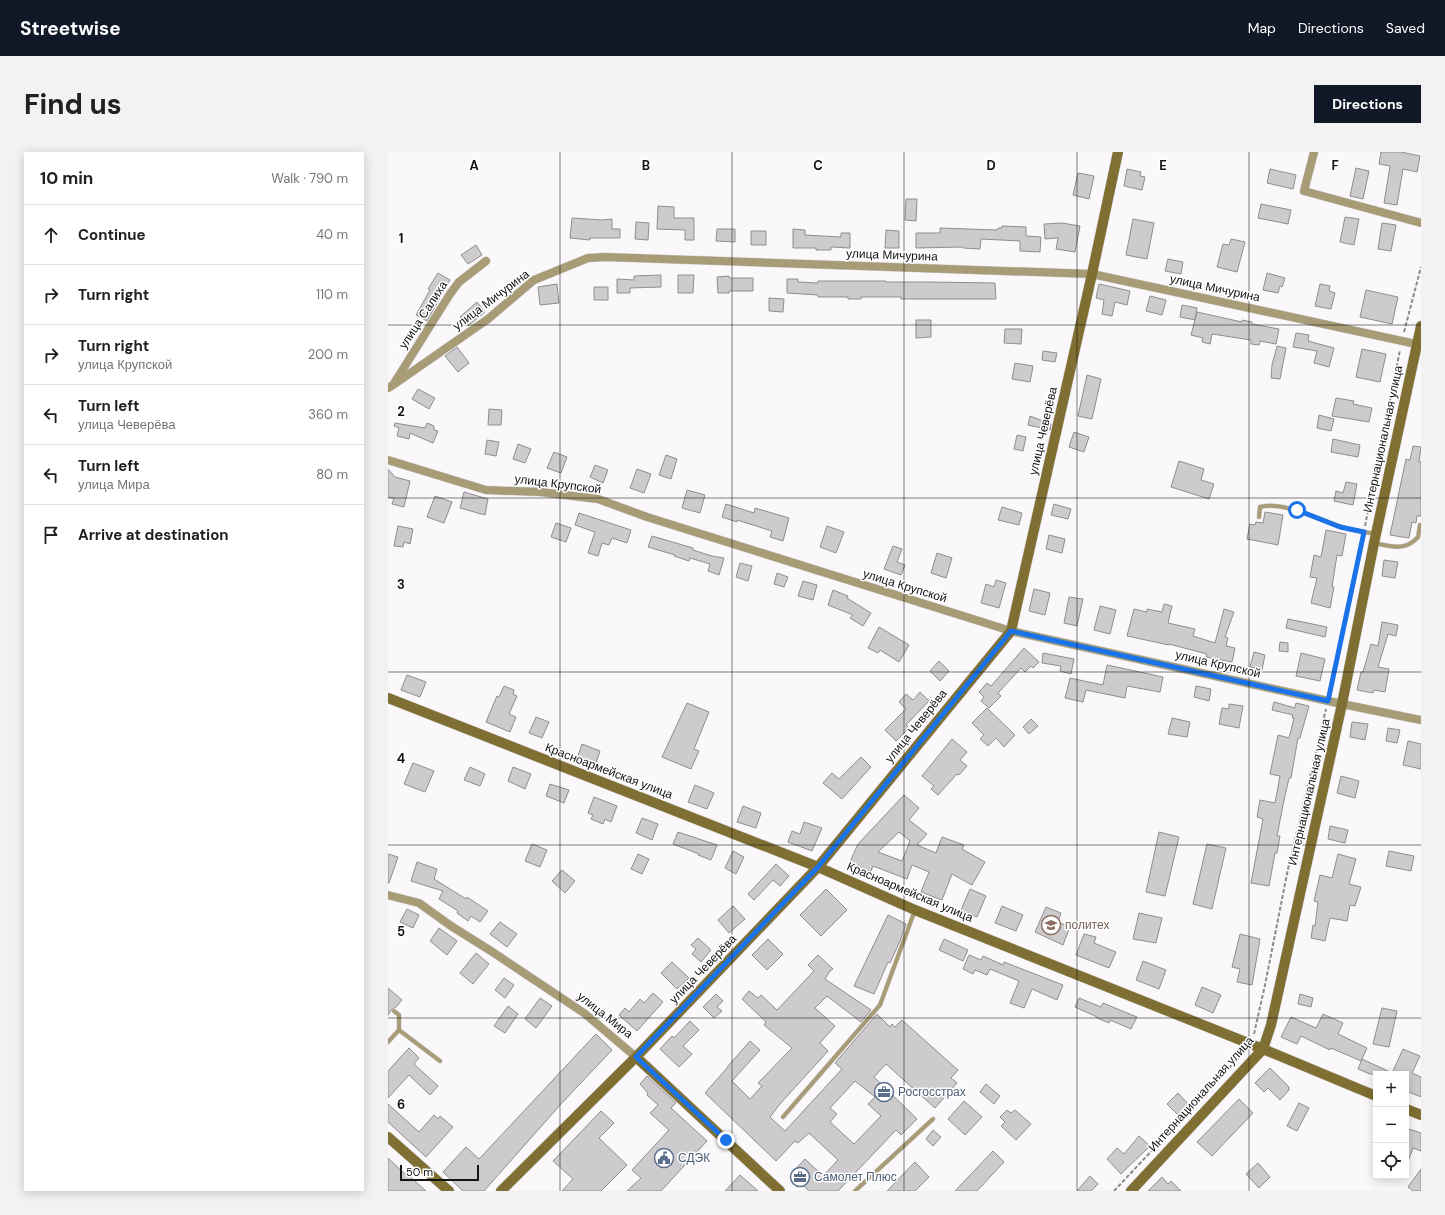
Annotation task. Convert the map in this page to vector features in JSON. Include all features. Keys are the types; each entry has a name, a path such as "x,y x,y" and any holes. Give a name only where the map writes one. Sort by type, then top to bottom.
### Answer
{"main road":[{"name":"улица Чеверёва","path":"501,1191 636,1057 818,867 1011,631 1092,274 1118,152"},
{"name":"Интернациональная улица","path":"1131,1191 1263,1049 1271,1025 1342,704 1375,539 1419,344 1421,326"},
{"name":"Красноармейская улица","path":"388,698 818,867 915,910 1251,1044 1373,1095"},
{"name":"улица Мира","path":"636,1057 780,1191"},
{"path":"1409,1110 1421,1115"},
{"path":"388,1137 449,1191"}],"street":[{"path":"1314,152 1304,191 1421,223"},
{"name":"улица Мичурина","path":"391,387 488,319 534,280 588,258 1092,274 1419,344"},
{"name":"улица Салиха","path":"391,387 459,282 486,261"},
{"name":"улица Крупской","path":"388,460 486,490 540,492 598,499 647,517 1011,631 1421,720"},
{"name":"улица Мира","path":"388,895 419,903 451,926 584,1013 636,1057"}],"lane":[{"path":"1259,517 1260,507 1268,505 1297,510 1340,527 1364,532 1375,539 1400,547 1408,546 1418,538 1420,525"},
{"path":"783,1117 880,1005 915,910"},
{"path":"388,1042 399,1030 399,1015 394,1011"},
{"path":"399,1030 440,1061"},
{"path":"855,1191 933,1119"}],"path":[{"path":"1114,1191 1251,1044 1265,985 1288,869 1328,701 1364,532 1402,340 1421,267"}],"building":[{"path":"1381,152 1401,152 1420,156 1417,172 1403,169 1397,205 1384,203 1390,166 1379,164"},
{"path":"1356,168 1369,171 1363,199 1350,196"},
{"path":"1127,169 1141,172 1140,176 1145,177 1142,190 1124,186"},
{"path":"1270,169 1296,175 1293,189 1267,183"},
{"path":"1078,173 1094,176 1089,199 1073,195"},
{"path":"906,199 917,199 916,221 905,220"},
{"path":"1261,204 1291,210 1288,224 1258,218"},
{"path":"658,206 674,207 674,218 694,218 694,240 685,240 685,230 657,229"},
{"path":"1345,217 1359,219 1354,245 1340,242"},
{"path":"572,218 602,220 612,219 612,229 620,229 620,238 590,238 590,240 570,238"},
{"path":"1133,219 1154,223 1147,259 1126,255"},
{"path":"636,222 649,223 648,240 635,239"},
{"path":"1062,223 1080,226 1075,252 1056,249 1058,238 1045,239 1044,224"},
{"path":"1382,223 1396,225 1391,251 1378,249"},
{"path":"1002,226 1026,227 1026,236 1041,237 1040,252 1020,251 1020,241 981,239 980,249 963,247 916,248 916,233 940,233 940,228 997,230 998,228 1002,228"},
{"path":"717,229 735,229 735,242 716,241"},
{"path":"793,229 805,230 805,235 841,237 841,233 850,233 850,248 831,247 831,250 816,250 816,248 793,248"},
{"path":"886,230 899,231 899,248 885,248"},
{"path":"751,231 766,231 766,245 751,245"},
{"path":"1231,239 1245,242 1237,272 1217,267 1223,244 1229,245"},
{"path":"476,245 482,255 468,264 461,255"},
{"path":"1168,259 1183,262 1181,274 1165,271"},
{"path":"438,273 450,280 427,321 416,315 430,290 428,289"},
{"path":"1267,273 1285,278 1278,293 1263,290"},
{"path":"661,275 661,287 630,288 630,293 617,293 617,279 634,280 634,276"},
{"path":"678,275 694,275 693,293 678,293"},
{"path":"729,276 729,278 753,278 753,291 729,291 729,293 718,293 717,277"},
{"path":"787,279 798,279 798,282 818,283 818,281 886,281 995,283 996,299 901,299 901,297 861,297 861,299 848,299 848,297 818,297 818,295 787,293"},
{"path":"557,284 559,303 540,305 538,287"},
{"path":"1099,284 1130,291 1127,305 1115,302 1112,316 1102,314 1104,300 1096,298"},
{"path":"1320,284 1330,286 1329,291 1335,293 1331,309 1315,306"},
{"path":"594,287 608,287 608,300 594,300"},
{"path":"1366,290 1398,297 1392,324 1360,317"},
{"path":"1150,296 1166,300 1162,315 1146,311"},
{"path":"769,298 784,299 783,312 769,311"},
{"path":"477,302 485,312 468,326 460,317"},
{"path":"1182,305 1197,308 1195,320 1180,317"},
{"path":"1197,312 1242,322 1242,320 1252,322 1252,324 1279,329 1276,344 1260,341 1259,345 1251,344 1251,340 1212,334 1210,344 1202,342 1203,338 1191,335"},
{"path":"916,320 931,320 931,337 916,338"},
{"path":"1005,329 1022,329 1021,344 1004,343"},
{"path":"1296,333 1309,335 1308,341 1334,348 1329,367 1314,363 1317,351 1293,347"},
{"path":"1277,346 1286,348 1280,379 1271,378 1272,365"},
{"path":"457,347 469,363 458,372 445,356"},
{"path":"1362,349 1386,354 1380,382 1356,377"},
{"path":"1043,351 1057,353 1055,362 1042,360"},
{"path":"1015,363 1033,366 1030,382 1012,379"},
{"path":"1087,375 1101,379 1092,419 1078,416"},
{"path":"418,389 435,398 429,409 412,399"},
{"path":"1336,398 1354,401 1353,404 1372,408 1369,422 1332,416"},
{"path":"489,409 502,410 501,425 488,425"},
{"path":"1319,415 1334,419 1331,431 1317,428"},
{"path":"1030,416 1051,424 1050,430 1028,425"},
{"path":"395,423 425,428 427,423 434,426 434,430 438,431 433,443 410,433 409,439 397,436 399,428 394,426"},
{"path":"1074,432 1089,437 1084,452 1069,447"},
{"path":"1017,435 1026,437 1023,451 1014,449"},
{"path":"1333,439 1360,445 1358,457 1331,452"},
{"path":"487,440 499,442 496,456 485,454"},
{"path":"518,444 531,449 525,463 513,459"},
{"path":"1413,446 1421,447 1419,462 1421,462 1421,516 1417,516 1416,523 1412,522 1409,538 1390,535 1406,459 1410,460"},
{"path":"554,452 567,457 561,473 547,468"},
{"path":"666,455 677,459 671,479 659,475"},
{"path":"1179,461 1204,469 1201,480 1214,484 1209,499 1171,487"},
{"path":"595,465 608,470 603,483 590,477"},
{"path":"388,469 395,477 410,481 404,507 392,504 394,498 388,497"},
{"path":"637,469 651,474 644,493 630,488"},
{"path":"1346,482 1357,484 1353,505 1334,501 1336,491 1343,493"},
{"path":"687,490 705,495 700,513 682,508"},
{"path":"464,492 488,499 485,515 460,508"},
{"path":"435,496 452,502 444,523 427,517"},
{"path":"726,504 754,513 755,508 789,518 783,541 770,537 772,531 722,517"},
{"path":"1054,504 1071,509 1068,519 1051,515"},
{"path":"1002,507 1022,513 1019,525 998,520"},
{"path":"1265,512 1283,515 1278,545 1247,539 1250,524 1255,525 1256,522 1263,523"},
{"path":"579,513 631,530 627,543 612,538 609,545 602,543 598,556 588,553 595,532 575,525"},
{"path":"556,523 571,528 566,542 551,537"},
{"path":"398,526 413,529 410,544 404,542 403,547 394,546"},
{"path":"827,526 844,532 836,553 820,547"},
{"path":"1326,530 1346,534 1342,556 1337,555 1332,587 1334,587 1330,608 1311,603 1317,578 1310,577 1314,555 1321,557"},
{"path":"1049,535 1065,539 1062,553 1046,549"},
{"path":"652,536 693,548 693,550 712,556 724,558 719,575 708,571 710,564 690,558 689,561 648,547"},
{"path":"893,546 902,549 897,562 905,565 901,575 884,569"},
{"path":"937,553 952,558 946,578 931,573"},
{"path":"1384,560 1398,562 1395,578 1382,576"},
{"path":"740,563 752,566 748,581 736,577"},
{"path":"777,573 788,577 784,587 774,584"},
{"path":"996,580 1006,583 999,608 981,603 986,584 994,587"},
{"path":"803,581 817,585 813,600 798,596"},
{"path":"1034,589 1050,593 1045,615 1029,611"},
{"path":"833,590 848,596 847,598 871,613 863,626 850,618 853,615 828,605"},
{"path":"1069,597 1083,599 1077,626 1064,623"},
{"path":"1164,604 1172,606 1168,623 1195,629 1193,636 1215,643 1224,609 1234,612 1225,637 1228,638 1226,646 1235,648 1232,662 1206,657 1207,654 1169,644 1127,636 1134,609 1147,612 1147,609 1162,612"},
{"path":"1100,606 1116,610 1110,634 1094,630"},
{"path":"1288,619 1327,627 1325,637 1286,628"},
{"path":"1382,622 1398,625 1396,636 1388,634 1378,667 1389,669 1385,692 1374,690 1373,693 1357,690 1361,672 1363,672 1371,644 1378,646"},
{"path":"879,627 909,645 899,662 880,650 878,653 868,648"},
{"path":"1280,642 1288,643 1288,652 1279,651"},
{"path":"1024,648 1039,662 1033,668 1031,666 1025,672 1021,668 998,693 1001,696 989,708 981,701 984,697 979,692 987,683 991,686"},
{"path":"1254,652 1265,655 1262,670 1250,667"},
{"path":"1043,653 1074,659 1071,674 1060,671 1061,666 1042,663"},
{"path":"1301,653 1325,659 1320,681 1296,676"},
{"path":"939,661 949,671 940,681 930,671"},
{"path":"1107,665 1163,677 1160,692 1127,686 1125,698 1086,690 1083,702 1065,698 1070,678 1103,685"},
{"path":"407,675 426,682 420,697 401,690"},
{"path":"504,686 514,690 513,694 517,696 509,714 516,717 510,732 486,722 497,696 499,697"},
{"path":"1196,686 1211,689 1209,701 1194,697"},
{"path":"920,692 929,701 906,725 909,728 896,741 885,730 906,709 899,702 906,694 913,700"},
{"path":"1274,702 1295,708 1296,703 1309,706 1300,738 1298,738 1291,778 1289,778 1283,805 1277,836 1280,836 1277,853 1275,853 1269,886 1251,883 1263,819 1257,817 1260,800 1275,803 1280,776 1270,774 1278,735 1289,738 1294,718 1292,718 1293,715 1272,710"},
{"path":"687,703 709,712 694,749 699,751 691,769 662,757"},
{"path":"1229,704 1243,706 1239,728 1219,724 1222,708 1229,709"},
{"path":"987,708 1015,735 1004,747 996,738 988,746 980,739 984,735 972,723"},
{"path":"536,717 549,722 542,738 529,733"},
{"path":"1172,718 1190,722 1187,737 1168,734"},
{"path":"1031,719 1038,726 1029,734 1023,727"},
{"path":"1352,722 1368,724 1365,740 1350,737"},
{"path":"1388,728 1400,730 1397,743 1386,741"},
{"path":"952,739 967,752 960,760 967,766 959,775 957,774 938,795 931,789 934,786 922,776"},
{"path":"1408,741 1421,744 1421,769 1403,765"},
{"path":"582,744 600,751 595,766 577,759"},
{"path":"861,757 871,767 842,799 823,783 832,773 839,779"},
{"path":"413,763 434,771 425,792 404,784"},
{"path":"470,767 485,774 480,786 464,780"},
{"path":"513,767 531,774 525,789 508,781"},
{"path":"1341,776 1359,781 1355,798 1337,793"},
{"path":"550,784 569,790 564,803 546,796"},
{"path":"695,785 714,793 707,809 688,802"},
{"path":"904,795 919,808 909,820 927,834 917,845 936,853 942,837 964,845 962,849 985,862 972,885 952,874 942,900 921,892 929,872 912,865 907,879 873,866 870,873 849,864 858,844","holes":["899,832 910,841 902,861 878,852"]},
{"path":"594,797 617,806 611,822 605,819 603,824 591,819 593,815 588,813"},
{"path":"743,806 761,813 756,828 737,822"},
{"path":"642,818 658,824 652,840 636,833"},
{"path":"804,822 822,828 812,851 788,842 792,831 800,834"},
{"path":"1330,826 1348,830 1345,843 1328,839"},
{"path":"678,832 717,845 711,860 673,844"},
{"path":"1159,832 1179,837 1165,896 1146,892"},
{"path":"532,844 547,850 540,867 525,861"},
{"path":"1207,844 1226,848 1212,909 1193,904"},
{"path":"733,851 744,857 736,874 725,868"},
{"path":"1389,851 1414,856 1411,871 1386,866"},
{"path":"388,854 398,857 389,883 388,883"},
{"path":"638,854 649,859 642,874 631,869"},
{"path":"1338,854 1356,859 1349,884 1361,887 1355,906 1350,905 1347,921 1330,918 1325,941 1311,938 1313,925 1315,926 1318,902 1314,901 1320,875 1332,878"},
{"path":"417,862 437,869 434,879 466,899 467,897 488,911 480,922 471,916 468,921 457,913 458,911 439,899 443,891 411,881"},
{"path":"776,864 789,876 780,886 773,880 754,900 748,894"},
{"path":"562,870 575,881 565,893 552,881"},
{"path":"826,889 847,910 821,936 800,915"},
{"path":"970,889 986,896 977,917 961,910"},
{"path":"733,906 745,919 729,933 718,920"},
{"path":"1002,906 1023,915 1016,931 995,923"},
{"name":"политех","path":"1046,907 1061,913 1058,922 1070,927 1063,945 1035,932"},
{"path":"407,909 419,915 413,928 400,922"},
{"path":"1139,913 1162,918 1156,943 1133,939"},
{"path":"888,915 906,924 890,963 888,962 874,994 854,986"},
{"path":"500,922 517,934 507,947 490,934"},
{"path":"439,928 457,941 447,955 430,941"},
{"path":"1084,934 1096,937 1094,943 1116,952 1109,968 1076,955"},
{"path":"1240,934 1260,939 1252,985 1237,982 1240,969 1232,967"},
{"path":"698,938 711,950 701,962 692,954 696,949 691,945"},
{"path":"768,939 783,954 767,970 752,955"},
{"path":"944,939 968,950 963,961 939,950"},
{"path":"476,953 489,964 473,984 460,973"},
{"path":"818,955 833,969 825,979 871,1010 861,1022 827,996 815,1008 835,1026 820,1043 828,1051 770,1117 785,1131 842,1069 835,1063 877,1014 890,1027 892,1024 895,1027 902,1020 958,1070 951,1078 957,1083 935,1108 886,1064 874,1077 917,1119 901,1135 896,1130 838,1191 809,1191 791,1174 805,1159 823,1176 838,1160 809,1133 798,1143 795,1141 776,1161 705,1093 750,1041 760,1050 732,1081 750,1099 762,1086 758,1083 792,1048 764,1025 766,1022 742,999 749,991 758,998 761,995 777,1010 814,971 808,965","holes":["855,1081 875,1097 868,1104 881,1116 854,1144 830,1122 837,1114 830,1108"]},
{"path":"969,955 981,960 983,956 1003,965 1004,962 1063,985 1057,1000 1032,989 1024,1008 1010,1003 1019,981 990,969 987,975 975,970 973,974 963,969"},
{"path":"1143,961 1166,970 1159,989 1136,980"},
{"path":"672,962 689,978 677,989 661,973"},
{"path":"504,978 514,985 505,998 495,990"},
{"path":"1202,987 1221,995 1213,1013 1195,1005"},
{"path":"388,988 402,1000 388,1015"},
{"path":"653,993 663,1002 637,1031 619,1015 625,1008 629,1012 640,999 644,1003"},
{"path":"716,994 723,1001 717,1007 722,1011 714,1018 703,1007"},
{"path":"1300,994 1313,998 1311,1007 1298,1004"},
{"path":"540,998 552,1006 536,1028 525,1019"},
{"path":"1079,998 1101,1007 1103,1003 1137,1017 1131,1029 1110,1020 1109,1023 1075,1007"},
{"path":"508,1006 518,1014 505,1033 494,1026"},
{"path":"1382,1008 1397,1011 1389,1047 1373,1044"},
{"path":"1323,1014 1343,1023 1338,1034 1367,1048 1361,1061 1331,1048 1330,1050 1301,1036 1297,1044 1281,1037 1291,1017 1316,1028"},
{"path":"690,1021 699,1030 683,1046 692,1054 679,1067 660,1049 672,1036 674,1038"},
{"path":"596,1034 612,1050 561,1104 484,1191 463,1191 443,1172 466,1147 479,1159"},
{"path":"409,1048 419,1058 414,1064 438,1086 430,1095 409,1075 388,1098 388,1071"},
{"path":"1403,1049 1420,1056 1412,1073 1421,1077 1421,1097 1409,1092 1409,1071 1393,1071"},
{"path":"1362,1059 1388,1071 1373,1071 1373,1074 1370,1074 1358,1069"},
{"path":"1270,1068 1289,1087 1289,1090 1280,1100 1268,1088 1264,1092 1255,1083"},
{"path":"647,1076 676,1103 671,1108 707,1141 661,1191 627,1191 641,1178 632,1170 669,1130 650,1113 658,1105 647,1095 648,1093 640,1084"},
{"path":"986,1084 1000,1096 994,1104 980,1092"},
{"path":"1178,1093 1189,1105 1179,1116 1167,1104"},
{"path":"1239,1099 1253,1113 1212,1156 1197,1142"},
{"path":"964,1101 982,1117 965,1135 948,1119"},
{"path":"1299,1103 1309,1108 1297,1131 1287,1126"},
{"path":"388,1104 419,1132 434,1115 438,1119 440,1116 453,1127 426,1157 388,1122"},
{"path":"1007,1110 1011,1113 1015,1110 1031,1124 1016,1140 1001,1126 1005,1122 1000,1117"},
{"path":"601,1111 614,1123 599,1138 627,1165 601,1191 562,1191 573,1179 553,1161"},
{"path":"1409,1129 1421,1133 1421,1151 1413,1148 1409,1159"},
{"path":"933,1130 941,1137 933,1146 926,1139"},
{"path":"1139,1136 1150,1146 1121,1174 1107,1159 1117,1148 1124,1154"},
{"path":"993,1151 1004,1162 977,1191 955,1191"},
{"path":"388,1158 407,1176 408,1175 426,1191 388,1191"},
{"path":"915,1162 929,1177 915,1191 887,1191"},
{"path":"1258,1163 1270,1177 1259,1188 1246,1174"},
{"path":"1421,1169 1421,1191 1413,1191 1408,1187"},
{"path":"740,1175 758,1191 725,1191"},
{"path":"1090,1176 1098,1184 1091,1191 1077,1191"},
{"path":"1162,1177 1168,1184 1171,1181 1181,1191 1148,1191"}],"place":[{"name":"политех","path":"1051,925"},
{"name":"Росгосстрах","path":"884,1092"},
{"name":"СДЭК","path":"664,1158"},
{"name":"Самолет Плюс","path":"800,1177"}],"route":[{"path":"726,1140 636,1057 818,867 1011,631 1328,701 1364,532 1340,527 1297,510"}]}
